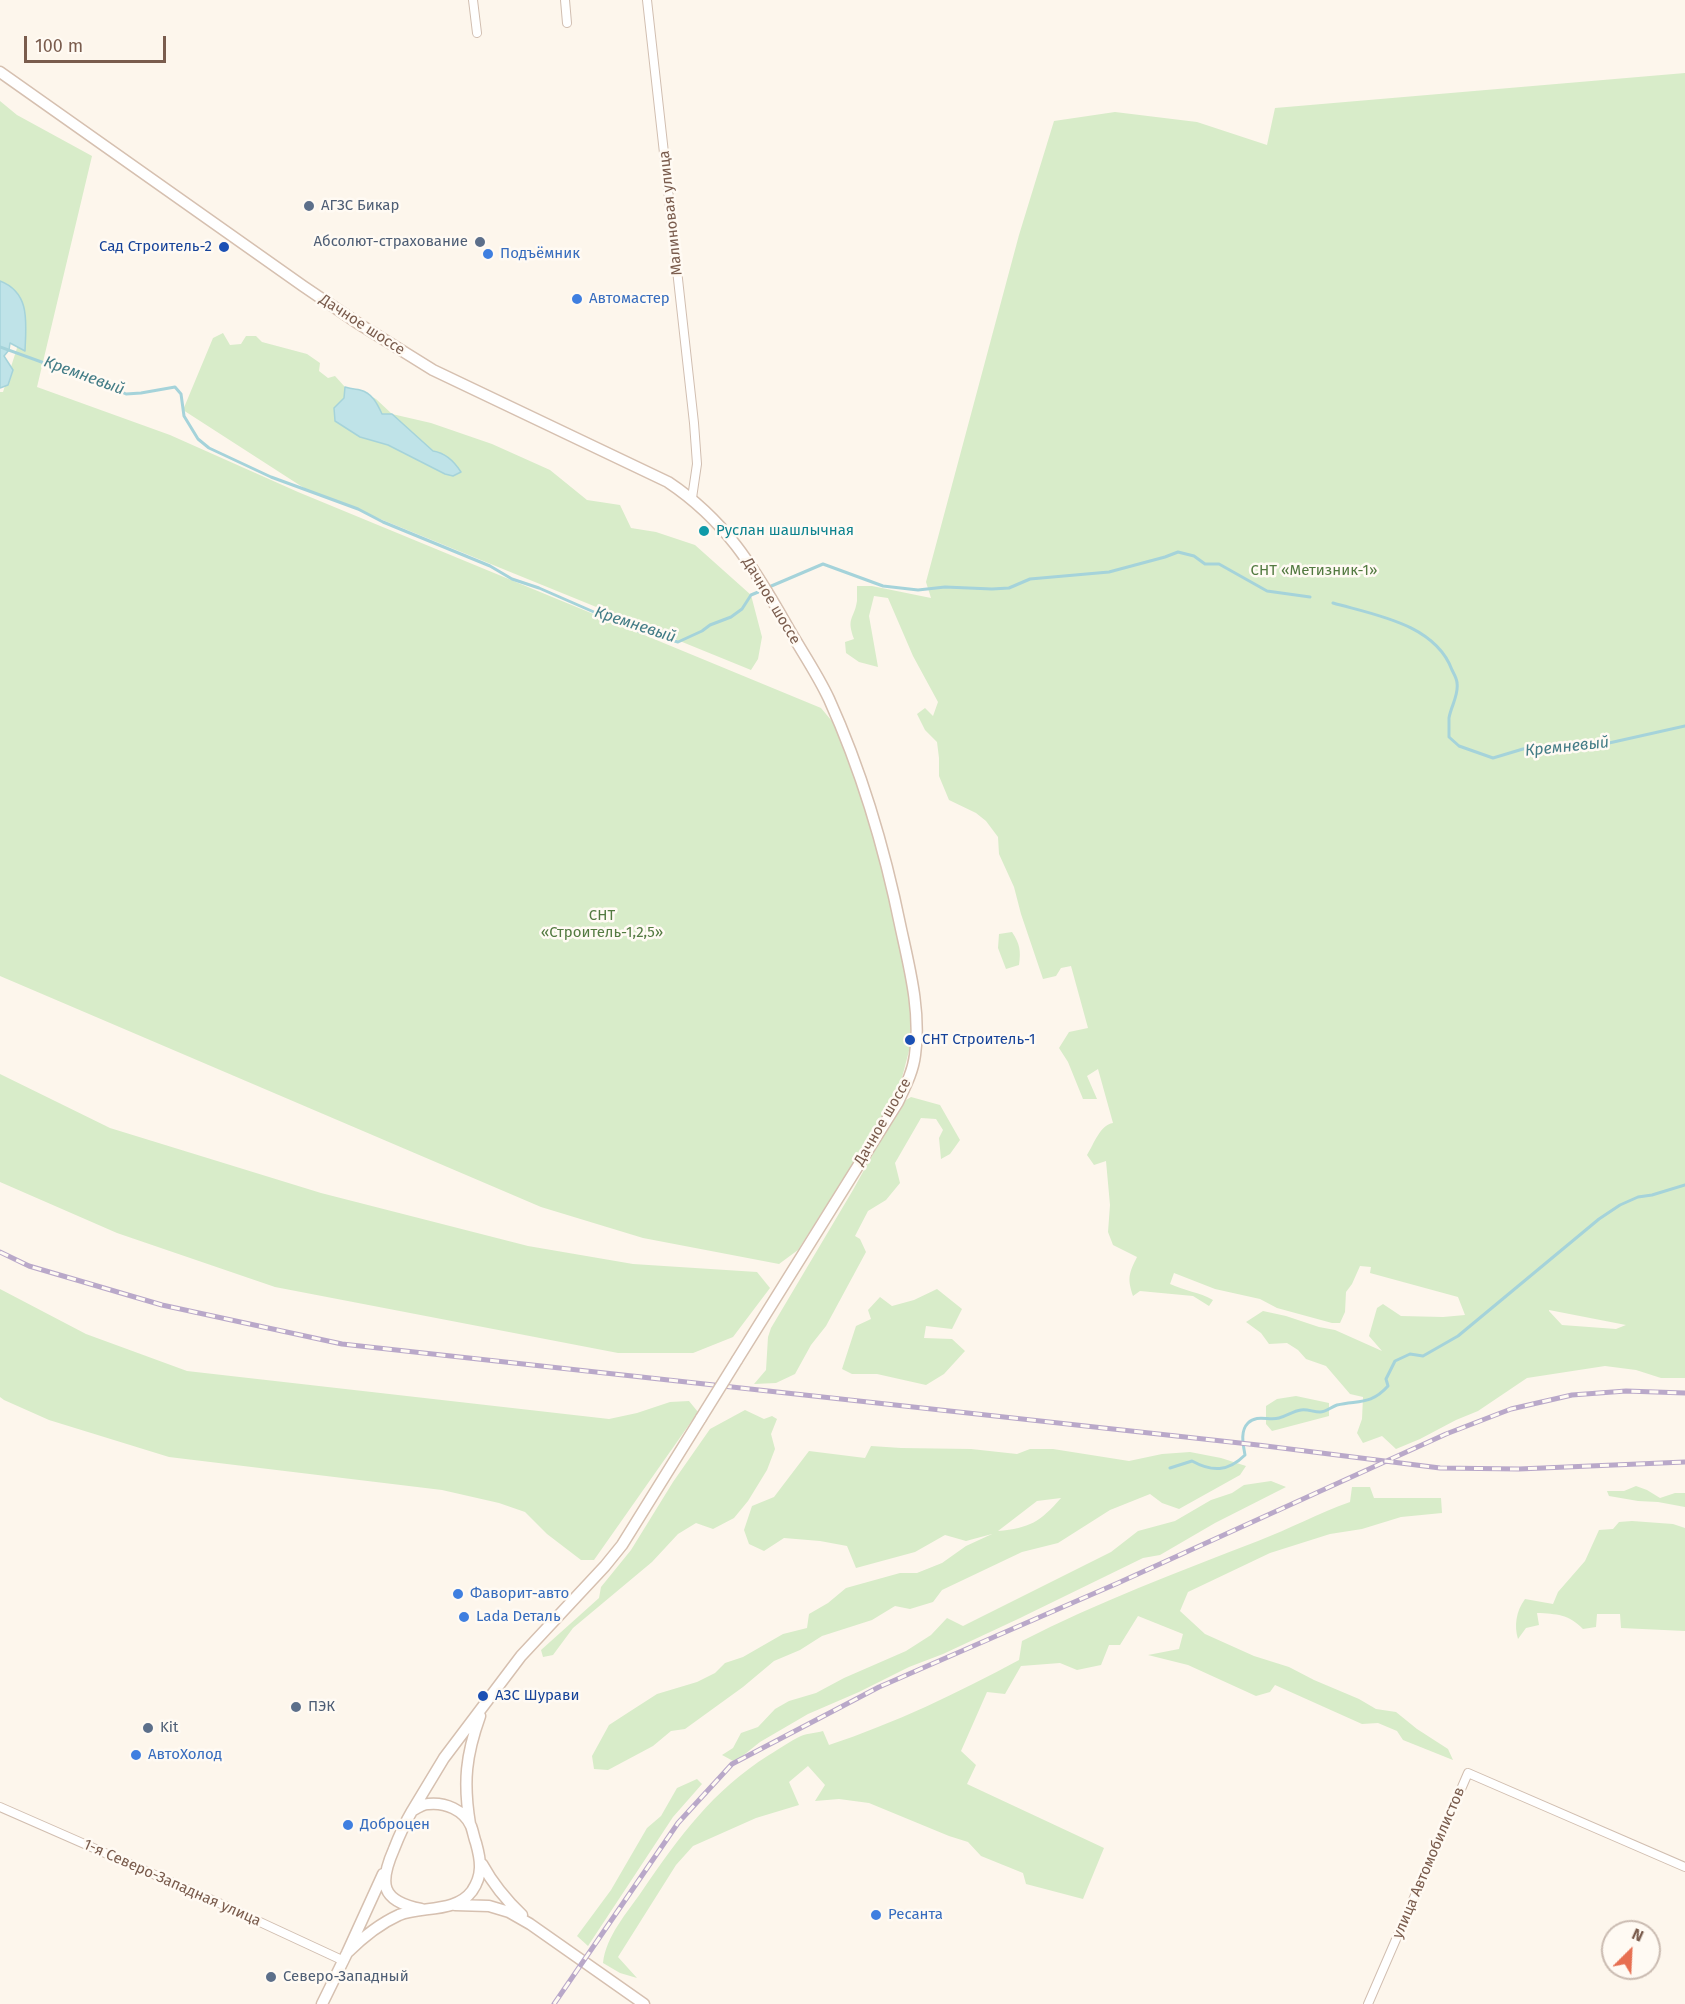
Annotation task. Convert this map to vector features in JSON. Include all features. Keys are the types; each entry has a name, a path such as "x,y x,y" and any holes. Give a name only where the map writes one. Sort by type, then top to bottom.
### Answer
{"main road":[{"name":"Дачное шоссе","path":"0,72 377,336 433,370 668,482 692,498 727,532 760,578 828,697 856,764 877,830 896,906 914,992 916,1044 911,1073 898,1102 622,1545 521,1656 444,1758 411,1811"},
{"path":"483,1707 466,1774 470,1824 482,1863 491,1880 530,1924"},
{"path":"322,2004 346,1957 411,1811 426,1804 438,1803 462,1813 470,1824"},
{"path":"452,1905 471,1892 480,1874 482,1863"},
{"path":"385,1868 384,1880 391,1896 409,1907 421,1909"},
{"path":"346,1957 360,1940 399,1915 421,1909 452,1905 489,1906 509,1912 530,1924 644,2004"}],"street":[{"path":"473,0 477,33"},
{"path":"565,0 567,23"},
{"name":"Малиновая улица","path":"647,0 694,423 697,464 692,498"},
{"name":"улица Автомобилистов","path":"1368,2004 1468,1773 1685,1867"},
{"name":"1-я Северо-Западная улица","path":"0,1807 346,1957"}],"green space":[{"name":"СНТ «Метизник-1»","path":"1685,73 1685,1378 1661,1378 1636,1370 1605,1366 1527,1378 1478,1411 1396,1449 1382,1436 1363,1443 1357,1433 1362,1419 1363,1397 1350,1394 1326,1366 1306,1359 1287,1343 1269,1344 1261,1333 1246,1322 1263,1311 1335,1330 1382,1351 1369,1336 1377,1308 1383,1304 1401,1316 1465,1315 1458,1297 1370,1273 1371,1267 1360,1266 1346,1292 1345,1312 1340,1323 1332,1323 1277,1308 1260,1299 1215,1289 1174,1273 1170,1284 1213,1300 1209,1306 1193,1296 1140,1291 1133,1296 1130,1276 1137,1257 1113,1245 1108,1232 1110,1205 1106,1161 1094,1165 1087,1155 1104,1127 1113,1123 1098,1069 1087,1076 1097,1099 1083,1099 1068,1062 1059,1048 1069,1032 1088,1028 1071,966 1061,968 1056,976 1043,979 1014,887 999,854 998,837 986,821 976,813 949,800 939,776 937,742 925,730 917,714 925,708 933,716 938,702 913,656 888,598 874,596 869,616 878,667 859,662 846,653 845,642 854,639 851,622 857,601 857,586 872,586 931,598 926,582 1019,235 1054,121 1115,112 1197,122 1267,145 1275,108","holes":["1549,1310 1626,1325 1616,1329 1562,1325"]},
{"name":"СНТ «Строитель-1,2,5»","path":"0,101 17,115 92,156 37,387 170,435 298,492 821,708 836,726 875,831 909,979 911,1043 898,1093 798,1250 779,1264 643,1238 541,1207 0,976 0,392 3,392 24,326 0,301"},
{"path":"223,333 230,345 241,344 246,336 256,336 262,342 307,354 320,363 319,371 328,378 335,376 345,387 359,390 376,399 392,414 431,423 492,444 550,470 587,500 620,505 631,528 656,532 695,545 751,595 762,637 758,659 751,670 304,488 183,410 213,338"},
{"path":"1012,932 1019,948 1019,965 1006,969 998,948 999,934"},
{"path":"0,1074 110,1128 321,1193 528,1246 633,1264 757,1272 770,1288 733,1337 693,1353 618,1353 275,1287 117,1233 0,1182"},
{"path":"911,1097 940,1105 960,1140 950,1154 941,1159 939,1138 943,1130 936,1119 921,1118 895,1163 900,1183 886,1200 868,1211 855,1236 860,1239 866,1252 826,1326 811,1345 795,1374 776,1383 754,1384 766,1370 768,1337 771,1328 853,1190 901,1103"},
{"path":"0,1289 86,1334 187,1371 609,1419 670,1402 689,1401 698,1412 594,1560 581,1560 547,1534 525,1512 499,1503 442,1490 169,1457 49,1420 4,1400 0,1397"},
{"path":"937,1289 962,1309 952,1329 926,1326 924,1338 952,1339 965,1351 944,1374 926,1385 877,1374 852,1374 842,1369 856,1326 871,1319 868,1310 880,1297 892,1306 914,1300"},
{"path":"1296,1396 1329,1403 1329,1416 1272,1431 1266,1424 1266,1406 1277,1399"},
{"path":"745,1410 764,1419 772,1416 777,1419 771,1434 775,1449 767,1470 748,1501 734,1518 713,1529 696,1523 678,1534 652,1562 573,1628 553,1655 543,1657 541,1650 599,1598 601,1587 631,1550 673,1482 710,1429"},
{"path":"871,1446 971,1449 1017,1454 1030,1449 1053,1449 1129,1461 1162,1454 1190,1452 1246,1466 1240,1475 1179,1509 1162,1503 1150,1494 1110,1510 1058,1543 1022,1552 942,1590 933,1602 910,1609 895,1606 872,1620 822,1636 800,1650 774,1661 743,1687 685,1729 671,1731 653,1746 608,1770 594,1769 592,1756 609,1725 657,1694 697,1682 715,1673 725,1663 743,1657 783,1634 807,1628 809,1614 828,1603 846,1588 900,1573 917,1573 942,1563 966,1546 992,1534 966,1541 945,1535 915,1552 856,1568 847,1546 784,1538 764,1551 749,1544 744,1530 752,1506 774,1497 809,1451 865,1458","holes":["1061,1498 1054,1506 1026,1526 998,1531 1037,1501"]},
{"path":"1271,1481 1286,1487 1215,1523 1160,1555 1143,1558 943,1654 909,1667 808,1714 760,1742 735,1762 722,1755 733,1748 741,1733 758,1727 775,1709 789,1701 816,1693 906,1651 931,1635 947,1618 963,1626 1111,1552 1138,1531 1175,1521 1211,1500 1232,1493 1244,1485"},
{"path":"1636,1486 1660,1498 1675,1493 1685,1493 1685,1507 1609,1496 1607,1491 1624,1491"},
{"path":"1352,1487 1370,1487 1374,1498 1441,1498 1442,1513 1401,1517 1362,1529 1330,1534 1270,1553 1188,1592 1180,1611 1205,1634 1254,1656 1289,1667 1376,1709 1396,1712 1448,1749 1453,1760 1403,1740 1397,1731 1378,1723 1362,1724 1275,1685 1270,1692 1256,1696 1188,1665 1148,1655 1179,1649 1183,1634 1138,1616 1120,1645 1109,1645 1101,1665 1077,1670 1060,1663 1021,1666 1005,1694 987,1692 961,1751 976,1765 967,1784 1104,1848 1083,1899 1026,1884 1023,1873 981,1856 968,1842 869,1803 839,1799 815,1801 825,1785 808,1766 789,1782 799,1805 756,1818 693,1846 676,1865 618,1957 637,1978 620,1973 603,1963 608,1943 618,1925 684,1833 730,1784 769,1755 804,1735 823,1731 829,1745 926,1707 1019,1660 1022,1641 1109,1600 1350,1502"},
{"path":"1619,1522 1673,1524 1685,1528 1685,1631 1621,1628 1620,1614 1597,1614 1596,1627 1583,1629 1572,1620 1562,1616 1537,1613 1539,1625 1526,1628 1518,1639 1517,1619 1525,1599 1553,1604 1558,1592 1585,1561 1599,1530 1613,1529"},
{"path":"697,1779 702,1784 673,1817 588,1946 577,1936 611,1890 647,1828 661,1816 677,1788"}],"water":[{"path":"0,281 10,286 22,301 26,330 25,351 10,343 9,350 4,356 13,370 8,385 0,388"},
{"path":"345,387 368,393 382,414 392,414 433,451 449,458 461,472 453,476 445,474 388,445 360,437 335,421 334,408 344,398"}],"waterway":[{"name":"Кремневый","path":"0,347 47,364 63,367 126,394 175,387 181,394 184,416 198,439 209,448 271,477 358,509 383,522 490,566 512,579 539,588 635,630 678,642 731,617 742,609 751,595 763,590"},
{"name":"Кремневый","path":"769,587 823,564 883,586 918,590 945,587 1009,588 1030,579 1109,572 1178,552 1194,556 1205,564 1219,564 1267,591 1310,597"},
{"name":"Кремневый","path":"1333,603 1385,617 1418,632 1432,642 1444,654 1457,681 1457,692 1449,718 1449,737 1459,746 1493,758 1523,749 1609,743 1685,726"},
{"path":"1170,1468 1192,1461 1206,1467 1220,1468 1239,1461 1245,1455 1243,1438 1245,1426 1252,1420 1275,1419 1301,1410 1322,1412 1337,1405 1364,1401 1376,1396 1388,1386 1386,1379 1395,1361 1410,1354 1423,1356 1458,1336 1599,1219 1620,1205 1638,1197 1685,1185"}],"railway":[{"path":"0,1252 29,1266 162,1305 342,1344 1258,1445 1440,1468 1519,1469 1685,1462"},
{"path":"554,2004 678,1823 732,1764 879,1687 1118,1583 1446,1434 1511,1409 1572,1395 1626,1391 1685,1393"}],"place":[{"name":"АГЗС Бикар","path":"309,206"},
{"name":"Абсолют-страхование","path":"480,242"},
{"name":"Сад Строитель-2","path":"224,247"},
{"name":"Подъёмник","path":"488,254"},
{"name":"Автомастер","path":"577,299"},
{"name":"Руслан шашлычная","path":"704,531"},
{"name":"СНТ Строитель-1","path":"910,1040"},
{"name":"Фаворит-авто","path":"458,1594"},
{"name":"Lada Dеталь","path":"464,1617"},
{"name":"АЗС Шурави","path":"483,1696"},
{"name":"ПЭК","path":"296,1707"},
{"name":"Kit","path":"148,1728"},
{"name":"АвтоХолод","path":"136,1755"},
{"name":"Доброцен","path":"348,1825"},
{"name":"Ресанта","path":"876,1915"},
{"name":"Северо-Западный","path":"271,1977"}]}
